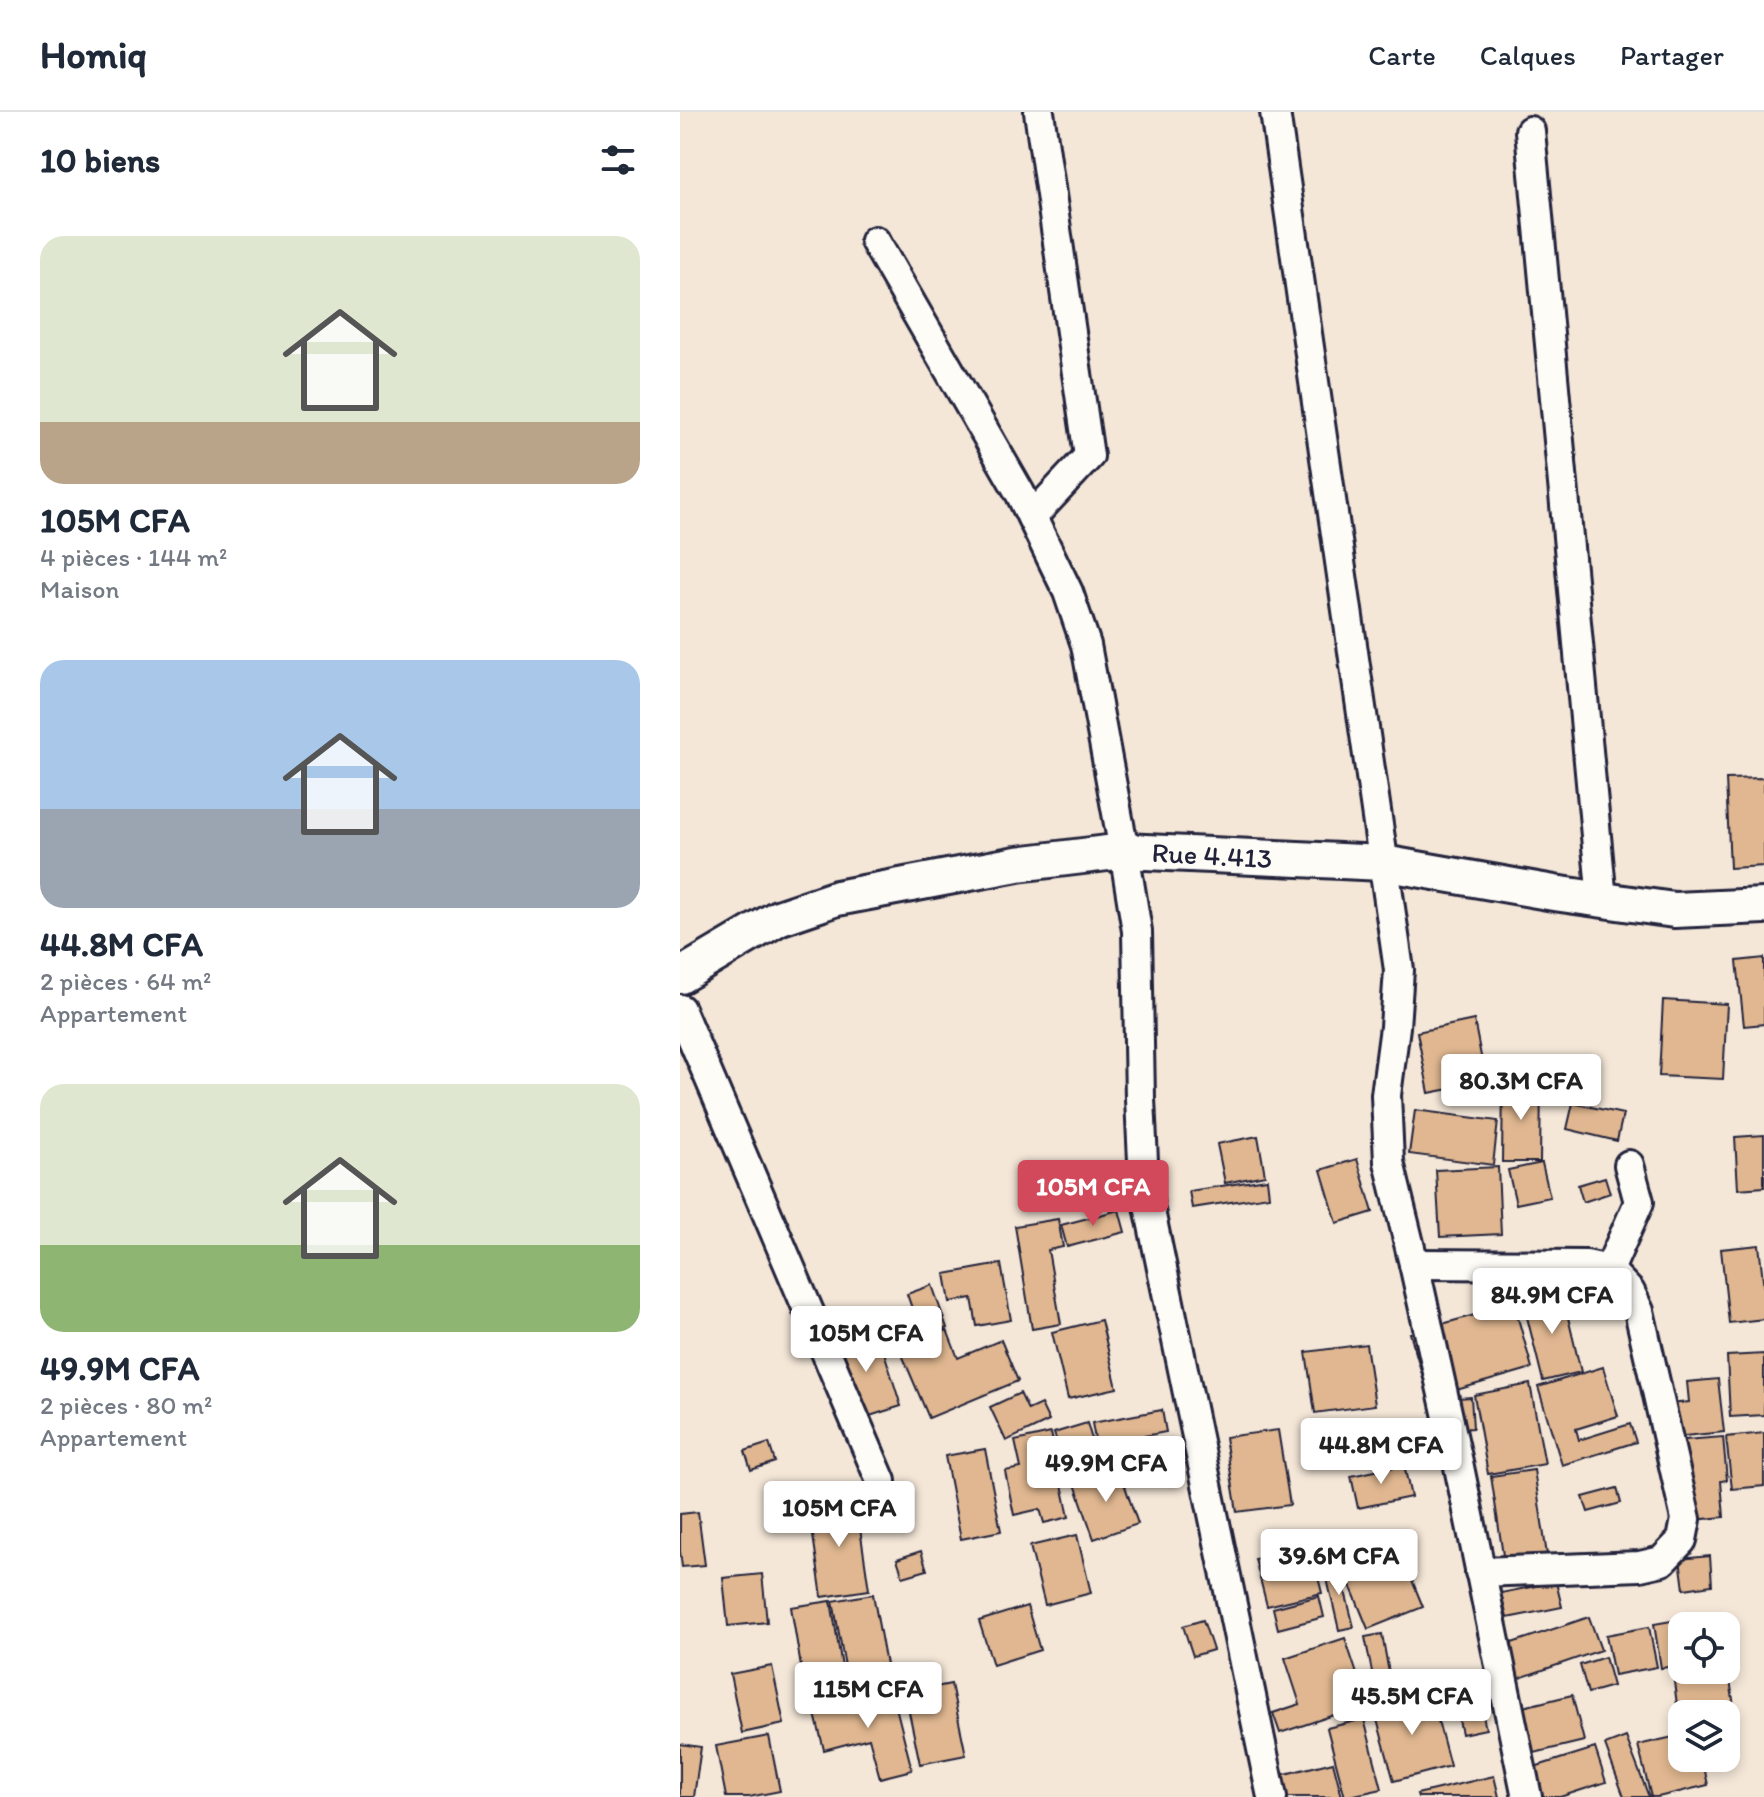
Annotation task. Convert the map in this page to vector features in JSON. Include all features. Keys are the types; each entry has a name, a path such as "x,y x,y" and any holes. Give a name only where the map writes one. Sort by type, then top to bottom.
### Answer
{"street":[{"path":"1032,517 1089,456 1039,112"},
{"path":"1275,112 1399,970 1386,1095 1389,1162 1414,1264 1527,1797"},
{"path":"1530,131 1602,900"},
{"path":"875,241 1020,493 1068,592 1086,645 1137,931 1144,1182 1272,1797"},
{"name":"Rue 4.413","path":"680,976 778,918 837,898 1017,864 1124,851 1383,863 1674,910 1764,906"},
{"path":"680,1009 881,1481"},
{"path":"1609,1270 1639,1202 1629,1165"},
{"path":"1414,1264 1586,1265 1609,1270 1630,1292 1639,1311 1686,1519 1682,1540 1662,1561 1640,1566 1480,1572"}],"building":[{"path":"1764,778 1764,866 1730,868 1726,779"},
{"path":"1764,958 1764,1024 1744,1026 1737,961"},
{"path":"1663,1000 1727,1004 1723,1079 1659,1076"},
{"path":"1474,1020 1486,1082 1429,1093 1417,1032"},
{"path":"1503,1081 1541,1082 1540,1162 1502,1162"},
{"path":"1573,1103 1623,1114 1617,1141 1567,1129"},
{"path":"1415,1110 1498,1121 1493,1165 1409,1154"},
{"path":"1764,1135 1764,1187 1738,1189 1735,1137"},
{"path":"1258,1136 1265,1175 1225,1183 1217,1144"},
{"path":"1357,1159 1373,1212 1337,1223 1321,1170"},
{"path":"1542,1163 1550,1197 1516,1204 1508,1170"},
{"path":"1498,1167 1501,1234 1440,1237 1436,1170"},
{"path":"1605,1177 1610,1193 1583,1202 1578,1185"},
{"path":"1267,1179 1269,1196 1192,1208 1189,1191"},
{"path":"1119,1210 1125,1232 1067,1247 1061,1225"},
{"path":"1058,1219 1063,1247 1048,1250 1061,1324 1032,1329 1015,1226"},
{"path":"1759,1245 1764,1319 1729,1323 1721,1249"},
{"path":"1001,1264 1011,1320 977,1326 972,1298 950,1302 945,1274"},
{"path":"932,1285 947,1328 922,1337 907,1294"},
{"path":"1562,1292 1581,1372 1543,1381 1523,1301"},
{"path":"1514,1304 1532,1368 1429,1398 1410,1333"},
{"path":"1101,1320 1117,1388 1068,1399 1052,1332"},
{"path":"876,1327 901,1406 857,1420 832,1341"},
{"path":"947,1330 958,1358 1001,1340 1018,1381 929,1418 900,1350"},
{"path":"1366,1344 1375,1405 1315,1413 1306,1352"},
{"path":"1764,1354 1764,1415 1730,1417 1727,1356"},
{"path":"1603,1367 1618,1416 1576,1429 1579,1440 1630,1424 1636,1442 1562,1465 1538,1387"},
{"path":"1718,1379 1724,1432 1664,1438 1660,1405 1689,1402 1687,1382"},
{"path":"1530,1384 1545,1464 1488,1474 1474,1395"},
{"path":"1020,1393 1028,1410 1041,1404 1049,1421 1006,1441 990,1407"},
{"path":"1471,1397 1473,1428 1447,1430 1445,1399"},
{"path":"1162,1410 1166,1432 1096,1445 1092,1423"},
{"path":"1087,1423 1101,1470 1069,1480 1054,1433"},
{"path":"1278,1430 1290,1505 1237,1512 1225,1437"},
{"path":"1051,1433 1069,1517 1044,1523 1040,1509 1014,1515 1005,1471 1021,1468 1015,1441"},
{"path":"1764,1433 1764,1486 1732,1489 1726,1437"},
{"path":"1723,1437 1727,1480 1721,1481 1724,1517 1682,1521 1691,1500 1685,1440"},
{"path":"769,1443 775,1462 751,1470 745,1451"},
{"path":"985,1449 1001,1531 961,1539 945,1456"},
{"path":"1404,1465 1411,1497 1358,1508 1351,1476"},
{"path":"1119,1469 1138,1524 1094,1539 1075,1484"},
{"path":"1534,1470 1547,1555 1504,1562 1491,1476"},
{"path":"1617,1488 1621,1503 1588,1512 1583,1497"},
{"path":"856,1501 869,1590 822,1597 809,1508"},
{"path":"698,1512 705,1565 682,1567 680,1514"},
{"path":"1077,1535 1091,1593 1045,1605 1030,1546"},
{"path":"1310,1545 1322,1593 1267,1606 1255,1559"},
{"path":"921,1551 927,1570 903,1577 897,1559"},
{"path":"1401,1553 1423,1607 1368,1629 1346,1575"},
{"path":"1710,1556 1712,1585 1684,1589 1680,1559"},
{"path":"1338,1563 1354,1627 1339,1630 1324,1566"},
{"path":"762,1574 767,1622 728,1626 723,1578"},
{"path":"1556,1582 1562,1607 1507,1618 1501,1593"},
{"path":"873,1594 889,1681 849,1688 833,1601"},
{"path":"1319,1596 1324,1617 1278,1629 1273,1608"},
{"path":"831,1601 846,1691 806,1697 791,1607"},
{"path":"1027,1606 1040,1650 993,1665 979,1621"},
{"path":"1589,1617 1601,1650 1511,1681 1500,1647"},
{"path":"1203,1620 1213,1650 1193,1656 1183,1626"},
{"path":"1668,1622 1668,1667 1661,1668 1654,1624"},
{"path":"1649,1627 1657,1667 1614,1675 1606,1635"},
{"path":"1382,1634 1391,1684 1375,1687 1365,1637"},
{"path":"1345,1638 1367,1704 1280,1733 1273,1713 1300,1704 1285,1658"},
{"path":"1605,1657 1613,1686 1588,1693 1580,1665"},
{"path":"772,1666 784,1724 742,1733 730,1674"},
{"path":"1473,1673 1486,1729 1462,1734 1450,1678"},
{"path":"951,1684 966,1755 920,1764 905,1693"},
{"path":"1674,1684 1731,1684 1733,1700 1676,1700"},
{"path":"892,1691 912,1770 880,1778 869,1738 824,1750 814,1710"},
{"path":"1431,1694 1450,1766 1394,1781 1374,1709"},
{"path":"1572,1695 1584,1741 1534,1753 1523,1707"},
{"path":"1364,1719 1382,1789 1345,1797 1327,1728"},
{"path":"769,1736 780,1791 749,1797 726,1797 716,1746"},
{"path":"1626,1737 1649,1797 1624,1797 1605,1745"},
{"path":"1668,1738 1668,1772 1705,1772 1708,1785 1651,1797 1638,1745"},
{"path":"680,1744 701,1747 694,1797 680,1797"},
{"path":"1595,1748 1606,1782 1560,1797 1537,1797 1528,1769"},
{"path":"1333,1762 1342,1797 1278,1797 1273,1777"},
{"path":"1494,1776 1499,1797 1418,1797 1417,1794"}]}
